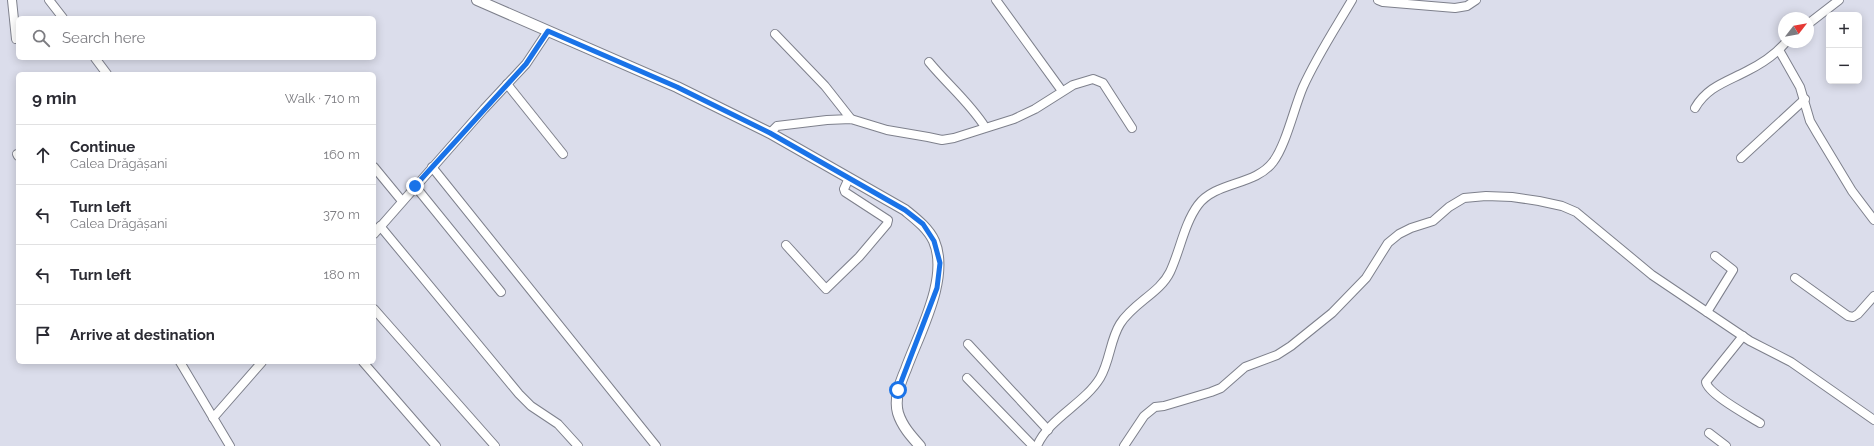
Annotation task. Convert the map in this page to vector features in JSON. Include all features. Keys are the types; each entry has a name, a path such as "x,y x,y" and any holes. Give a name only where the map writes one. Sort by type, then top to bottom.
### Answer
{"main road":[{"path":"477,0 677,87 770,133 905,210 923,224 934,241 940,263 937,288 902,379 897,400 897,412 900,420 920,446"}],"street":[{"path":"12,0 16,39"},
{"path":"49,0 61,16"},
{"path":"996,0 1062,91"},
{"path":"1037,446 1040,438 1096,383 1106,364 1119,325 1133,308 1164,282 1170,273 1190,220 1198,205 1207,196 1258,174 1273,163 1303,87 1324,46 1352,0"},
{"path":"1378,0 1383,2 1455,8 1467,6 1476,0"},
{"path":"1814,19 1839,0"},
{"path":"376,231 432,167 526,64 548,31"},
{"path":"775,34 825,86 850,119"},
{"path":"1695,108 1703,95 1709,90 1748,70 1779,50 1800,87 1805,99 1810,121 1817,134 1852,190 1874,220"},
{"path":"97,60 106,72"},
{"path":"929,62 944,82 977,113 985,127"},
{"path":"770,133 777,126 850,119 887,130 942,140 964,136 985,127 1014,119 1035,109 1062,91 1078,83 1093,79 1103,83 1132,128"},
{"path":"507,84 529,109 563,154"},
{"path":"1741,158 1805,99"},
{"path":"432,167 656,446"},
{"path":"376,169 402,201"},
{"path":"786,245 826,289 860,257 888,224 888,220 845,192 844,189 849,178"},
{"path":"415,186 501,292"},
{"path":"1124,446 1144,416 1155,407 1164,406 1221,388 1246,367 1277,355 1291,346 1332,313 1366,278 1388,243 1399,234 1411,228 1433,221 1440,213 1464,198 1486,196 1512,196 1540,200 1562,206 1576,212 1652,275 1743,336 1791,362 1874,420"},
{"path":"380,226 519,394 531,406 558,424 578,446"},
{"path":"1707,312 1733,270 1715,256"},
{"path":"1795,278 1848,316 1853,317 1874,296"},
{"path":"376,311 494,446"},
{"path":"1743,336 1712,372 1706,382 1706,386 1760,423"},
{"path":"968,344 1048,430"},
{"path":"181,364 230,446"},
{"path":"213,418 260,364"},
{"path":"365,364 436,446"},
{"path":"967,378 1033,446"},
{"path":"1708,433 1726,446"}],"route":[{"path":"415,186 484,108 526,64 548,31 677,87 770,133 905,210 923,224 934,241 940,263 937,288 898,390"}]}
